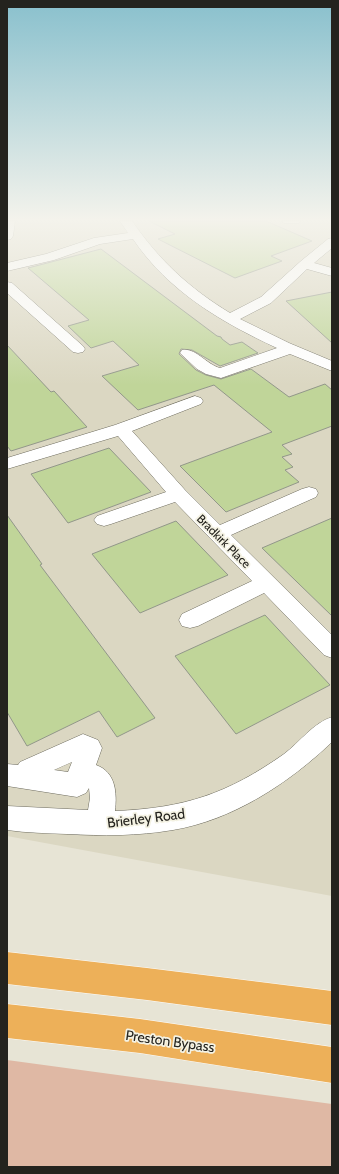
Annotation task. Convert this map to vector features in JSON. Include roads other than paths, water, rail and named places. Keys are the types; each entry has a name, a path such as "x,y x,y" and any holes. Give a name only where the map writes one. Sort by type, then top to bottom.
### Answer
{"highway":[{"path":"7,968 147,984 332,1008"},
{"name":"Preston Bypass","path":"7,1021 140,1036 332,1065"}],"street":[{"path":"171,276 206,303 258,334 332,366"},
{"path":"231,318 266,300 292,276"},
{"path":"7,286 78,349"},
{"path":"266,300 277,310"},
{"path":"187,353 198,363 212,372 221,373 289,348"},
{"path":"7,464 120,429 195,401"},
{"name":"Bradkirk Place","path":"120,429 178,494 332,649"},
{"path":"217,534 309,493"},
{"path":"104,520 178,494"},
{"path":"190,620 267,583"},
{"name":"Brierley Road","path":"7,818 100,824 174,818 207,809 240,795 294,761 332,727"},
{"path":"15,776 77,785 81,772 95,775 100,779 104,791 100,824"}]}
